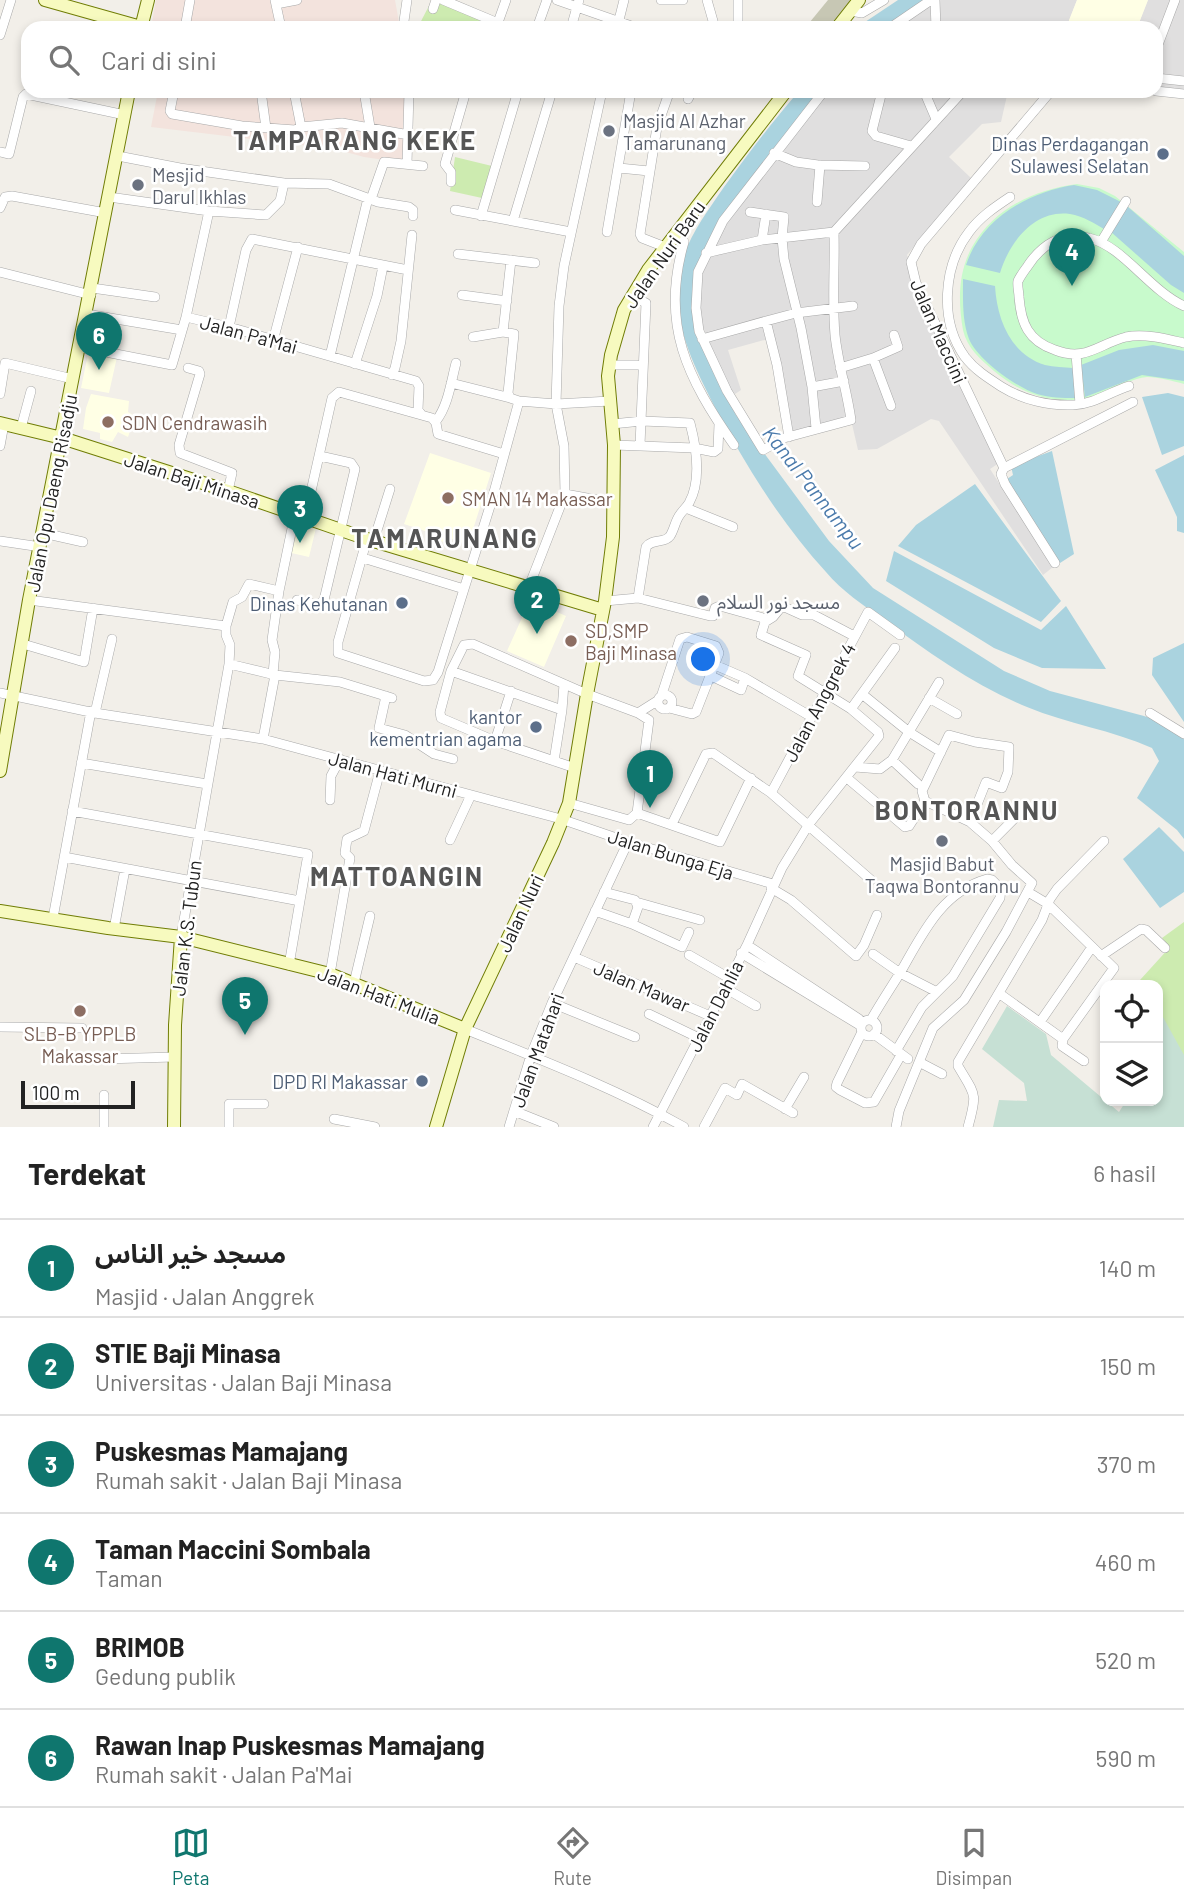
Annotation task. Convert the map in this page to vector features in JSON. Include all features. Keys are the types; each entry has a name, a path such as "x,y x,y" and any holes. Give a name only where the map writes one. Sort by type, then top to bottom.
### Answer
{"street":[{"path":"0,35 11,0"},
{"path":"45,0 86,6 125,21"},
{"path":"143,21 148,0"},
{"path":"186,21 190,0"},
{"path":"279,21 275,2 297,0"},
{"path":"404,21 407,0"},
{"path":"443,0 488,21"},
{"path":"498,21 506,0"},
{"path":"540,21 547,0"},
{"path":"557,0 578,3 611,21"},
{"path":"619,21 624,0"},
{"path":"661,0 683,0"},
{"path":"707,0 713,21"},
{"path":"738,0 738,21"},
{"path":"846,21 859,0"},
{"path":"847,21 884,0"},
{"path":"901,21 933,0 935,21"},
{"path":"1163,32 1175,0"},
{"path":"573,21 578,3"},
{"path":"1163,79 1184,81"},
{"path":"1163,92 1184,94"},
{"path":"0,152 9,154 23,98"},
{"path":"45,98 125,115"},
{"name":"Jalan Opu Daeng Risadju","path":"0,771 29,600 129,98"},
{"path":"173,98 170,111 172,114 242,126 295,130 342,123 409,135"},
{"path":"262,98 266,128"},
{"path":"296,98 302,127"},
{"path":"364,98 370,127"},
{"path":"407,164 409,98"},
{"path":"451,182 451,172 445,164 464,98"},
{"path":"481,216 516,98"},
{"path":"513,221 550,98"},
{"path":"528,589 565,494 564,446 556,404 559,306 564,266 600,98"},
{"path":"607,232 630,98"},
{"path":"666,98 657,127 640,237 684,242 676,267 673,299 679,337 698,386 734,445"},
{"name":"Jalan Nuri Baru","path":"587,694 604,606 613,537 614,445 610,365 617,330 631,296 669,242 726,167 754,139 781,98"},
{"path":"818,98 723,221 698,272 695,293 702,340 733,402 763,450 816,428 850,422 849,404 840,368 834,309 834,232"},
{"path":"880,98 872,131 876,136 911,146"},
{"path":"927,98 936,120"},
{"path":"706,253 762,240 834,232 956,98"},
{"name":"Jalan Maccini","path":"1004,468 920,292 911,262 921,244 1045,98"},
{"path":"775,153 796,162 864,166"},
{"path":"118,156 284,183 329,184 370,199 412,208 413,216"},
{"path":"330,356 353,260 370,199 384,162 423,166"},
{"path":"817,202 820,165"},
{"path":"619,168 649,171"},
{"path":"109,197 209,211 269,215 280,201 284,183"},
{"path":"0,208 5,197 12,196 106,213"},
{"path":"1010,197 974,226 955,257 948,296 949,318 961,351 977,370 1008,390 1046,403 1080,402 1129,386"},
{"path":"1103,239 1125,202"},
{"path":"455,210 571,232"},
{"path":"186,317 209,211"},
{"path":"750,212 784,217 782,238 812,387 816,428"},
{"path":"762,240 766,214"},
{"path":"392,375 401,341 412,236"},
{"path":"1184,306 1146,281 1103,239 1073,236 1047,243 1033,257 1018,282 1021,318 1031,335 1052,350 1076,359 1126,337 1150,337 1184,343"},
{"path":"229,327 246,250 252,239 408,270"},
{"path":"273,341 298,247"},
{"path":"458,254 535,263"},
{"path":"503,332 512,260"},
{"path":"355,364 383,266"},
{"path":"0,272 91,292 155,297"},
{"path":"462,295 507,300"},
{"path":"631,296 646,303 640,445"},
{"path":"702,340 796,313 853,306"},
{"path":"86,314 182,330"},
{"name":"Jalan Pa'Mai","path":"80,347 172,365 186,317 419,383 417,405 418,412 422,415"},
{"path":"766,321 789,437"},
{"path":"474,337 503,332 514,334 508,393 514,400"},
{"path":"840,368 898,347 894,335"},
{"path":"873,358 891,406"},
{"path":"1076,359 1080,402"},
{"path":"0,394 5,363 74,379"},
{"path":"456,363 440,416 436,421 438,434 505,454"},
{"path":"610,365 637,365"},
{"path":"188,368 199,371 200,374 179,445 180,453 232,473 228,491"},
{"path":"812,387 844,381"},
{"path":"451,383 514,400 556,404 610,401"},
{"path":"21,428 31,391"},
{"path":"263,739 274,675 275,652 272,640 279,591 320,456 332,398 339,392 436,421"},
{"path":"390,489 363,558 338,642 338,653 424,681 433,680 438,672 505,454 514,400"},
{"path":"1055,563 1001,474 1004,468 1133,402"},
{"path":"612,424 642,421 690,423 694,448 697,469 693,495 668,538 652,541 646,547 638,598"},
{"path":"0,446 2,424"},
{"name":"Jalan Baji Minasa","path":"2,424 62,438 528,589 604,606"},
{"path":"614,445 694,448 714,452 717,450 719,424"},
{"path":"297,600 318,605 324,600 355,467 351,463 320,456"},
{"path":"565,494 614,503"},
{"path":"685,508 733,527"},
{"path":"0,541 83,542"},
{"path":"363,558 464,589"},
{"path":"29,600 226,626 233,602 242,597 249,584 279,591"},
{"path":"604,606 638,598 710,616 713,616 716,607 722,606 759,616 765,622"},
{"path":"854,636 814,615 802,615 782,606 765,622 761,635 804,653 806,658 798,676 851,709 895,648"},
{"path":"23,644 85,662 93,608"},
{"name":"Jalan Anggrek 4","path":"771,793 868,612 900,635"},
{"name":"Jalan K.S. Tubun","path":"174,1127 174,1057 181,937 229,664 230,645 226,638 226,626"},
{"path":"569,803 628,820 637,813 649,720 666,701 680,639 687,637 718,647 715,665 695,713 666,701 638,713"},
{"path":"53,918 81,764 112,639"},
{"path":"575,768 495,741 441,718 440,712 460,649 467,643 473,644 649,720"},
{"path":"229,664 274,675 340,682 389,697 374,727 405,735 434,754 453,759"},
{"path":"715,665 745,678 810,716"},
{"path":"452,671 562,710"},
{"path":"711,676 741,690 745,678"},
{"path":"855,767 876,769 884,767 892,760 939,682"},
{"path":"554,761 564,684"},
{"path":"495,741 511,691"},
{"name":"Jalan Hati Murni","path":"0,694 263,739 565,820"},
{"name":"Jalan Nuri","path":"436,1127 465,1028 565,820 587,694"},
{"path":"862,694 909,732 941,752"},
{"path":"929,698 957,714"},
{"name":"Jalan Dahlia","path":"653,1127 725,988 772,886 809,824 880,733 851,709"},
{"path":"1150,713 1184,734"},
{"path":"970,822 986,782 1003,788 1008,772 1009,747 949,735 922,791 925,801 970,822 994,844 1030,888 1113,967 1113,971 1063,1039 1062,1046 1084,1061"},
{"path":"672,824 709,752 771,793 871,880"},
{"path":"330,800 331,776 340,759"},
{"path":"892,760 918,784"},
{"path":"81,764 207,784"},
{"path":"330,974 349,858 345,853 347,839 364,831 380,771"},
{"path":"637,813 720,842 751,778"},
{"path":"847,778 907,827 925,801"},
{"path":"450,840 471,795"},
{"path":"72,811 308,854 289,965"},
{"path":"994,844 1015,818"},
{"name":"Jalan Bunga Eja","path":"565,820 772,886 856,956 864,945 877,915"},
{"path":"968,1127 975,1095 958,1062 1000,994 1057,889 1104,841"},
{"name":"Jalan Matahari","path":"509,1127 531,1055 552,1003 628,842"},
{"path":"64,857 300,901"},
{"path":"114,929 125,869"},
{"path":"986,879 992,880 1001,889 1000,898 953,976 937,992 916,1014 902,1055 874,1102 865,1103 836,1087 865,1025 927,926 947,902 972,884 986,879"},
{"path":"896,1127 933,1028 964,1000 1030,888"},
{"path":"604,892 700,919"},
{"path":"632,924 638,907 636,902"},
{"name":"Jalan Hati Mulia","path":"0,911 181,937 330,974 531,1055 684,1127"},
{"path":"595,911 632,924 682,947 689,932"},
{"path":"354,983 370,916"},
{"path":"1101,956 1141,929 1146,930 1165,948"},
{"path":"1040,1022 1092,947"},
{"path":"744,949 865,1025 876,1026 874,1034 902,1055"},
{"path":"873,954 900,973 937,992"},
{"path":"689,956 729,978"},
{"name":"Jalan Mawar","path":"574,957 710,1016"},
{"path":"725,988 756,1006"},
{"path":"1000,994 1063,1039"},
{"path":"552,1003 635,1037"},
{"path":"649,1014 699,1038"},
{"path":"0,1027 82,1028"},
{"path":"103,1059 174,1057"},
{"path":"919,1062 942,1074"},
{"path":"704,1127 725,1088 737,1095 742,1084 789,1111 804,1077"},
{"path":"104,1095 104,1127"},
{"path":"229,1127 229,1104 264,1104"},
{"path":"514,1111 554,1127"},
{"path":"334,1119 374,1127"}],"shaded area":[{"path":"156,0 395,0 399,21 152,21"},
{"path":"828,0 852,0 835,21 811,21"},
{"path":"937,0 1077,0 1069,21 902,21"},
{"path":"1077,0 1148,0 1140,21 1069,21"},
{"path":"1148,0 1184,0 1184,90 1163,88 1163,21 1140,21"},
{"path":"157,98 408,98 406,163 364,157 335,149 151,127"},
{"path":"818,98 1006,98 1001,122 982,124 949,157 971,178 907,255 926,307 999,463 990,469 1053,567 1043,575 939,421 931,419 877,449 858,450 852,424 793,432 768,339 728,350 741,390 735,394 723,378 698,314 698,282 724,217"},
{"path":"92,351 117,357 109,393 81,388 88,354"},
{"name":"SDN Cendrawasih","path":"91,394 129,401 128,412 135,416 128,437 118,432 112,442 100,439 100,433 83,429"},
{"name":"SMAN 14 Makassar","path":"430,453 491,473 468,545 452,539 449,544 427,536 428,532 404,524"},
{"path":"296,517 317,524 309,557 287,552"},
{"path":"530,600 566,616 544,667 507,651"},
{"path":"1007,1006 1046,1034 1051,1055 1100,1096 1100,1106 1112,1106 1119,1112 1123,1106 1163,1106 1163,1017 1184,1055 1184,1127 993,1127 999,1100 1027,1101 1024,1083 982,1049"}],"green space":[{"path":"432,0 447,0 490,21 421,21"},
{"path":"455,157 492,166 482,198 450,191"},
{"path":"1077,184 1099,188 1115,196 1184,252 1184,384 1147,377 1092,397 1077,400 1048,398 1034,395 1007,381 971,348 961,319 960,287 967,257 981,233 1017,203 1046,191"},
{"path":"1184,922 1184,1057 1163,1020 1163,980 1140,980 1170,947 1162,938"}],"water":[{"path":"898,0 928,0 896,21 866,21"},
{"path":"793,98 816,98 721,219 696,272 704,348 736,415 829,541 873,588 1004,671 1050,691 1158,721 1184,737 1184,839 1177,830 1137,798 1159,761 1152,748 1008,699 952,668 917,644 853,597 826,572 781,516 742,457 693,362 681,324 678,285 684,254 694,234 760,138"},
{"path":"1074,185 1097,190 1123,203 1106,230 1080,216 1057,214 1045,217 1025,230 1010,250 1000,273 966,265 983,234 1008,210 1040,194"},
{"path":"1127,206 1184,256 1184,293 1171,285 1111,232"},
{"path":"963,279 995,286 1002,323 1014,344 1023,353 1045,365 1073,368 1075,398 1047,396 1029,391 998,372 980,355 969,339 965,325"},
{"path":"1153,345 1184,351 1184,381 1142,375 1085,397 1081,365 1119,350"},
{"path":"1168,393 1184,397 1184,446 1162,455 1142,397"},
{"path":"1052,451 1074,554 1060,563 1036,534 1004,481 1013,475 1011,466"},
{"path":"1184,455 1184,533 1177,531 1177,517 1155,470"},
{"path":"975,484 1061,601 1041,622 898,546 916,525"},
{"path":"894,551 1041,630 1066,606 1106,669 1042,668 994,648 886,581"},
{"path":"1184,643 1184,722 1152,675 1153,658"},
{"path":"1159,827 1184,852 1184,892 1160,908 1123,859"}],"place":[{"name":"Masjid Al Azhar Tamarunang","path":"609,131"},
{"name":"Dinas Perdagangan Sulawesi Selatan","path":"1163,154"},
{"name":"Mesjid Darul Ikhlas","path":"138,185"},
{"name":"Taman Maccini Sombala","path":"1072,286"},
{"name":"Rawan Inap Puskesmas Mamajang","path":"99,370"},
{"name":"SDN Cendrawasih","path":"108,422"},
{"name":"SMAN 14 Makassar","path":"448,498"},
{"name":"Puskesmas Mamajang","path":"300,543"},
{"name":"مسجد نور السلام","path":"703,601"},
{"name":"Dinas Kehutanan","path":"402,603"},
{"name":"STIE Baji Minasa","path":"537,634"},
{"name":"SD,SMP Baji Minasa","path":"571,641"},
{"name":"kantor kementrian agama","path":"536,727"},
{"name":"مسجد خير الناس","path":"650,808"},
{"name":"Masjid Babut Taqwa Bontorannu","path":"942,841"},
{"name":"SLB-B YPPLB Makassar","path":"80,1011"},
{"name":"BRIMOB","path":"245,1035"},
{"name":"DPD RI Makassar","path":"422,1081"}],"district":[{"name":"TAMPARANG KEKE","path":"355,139"},
{"name":"TAMARUNANG","path":"445,537"},
{"name":"BONTORANNU","path":"967,809"},
{"name":"MATTOANGIN","path":"397,875"}],"water label":[{"name":"Kanal Pannampu","path":"814,487"}]}
